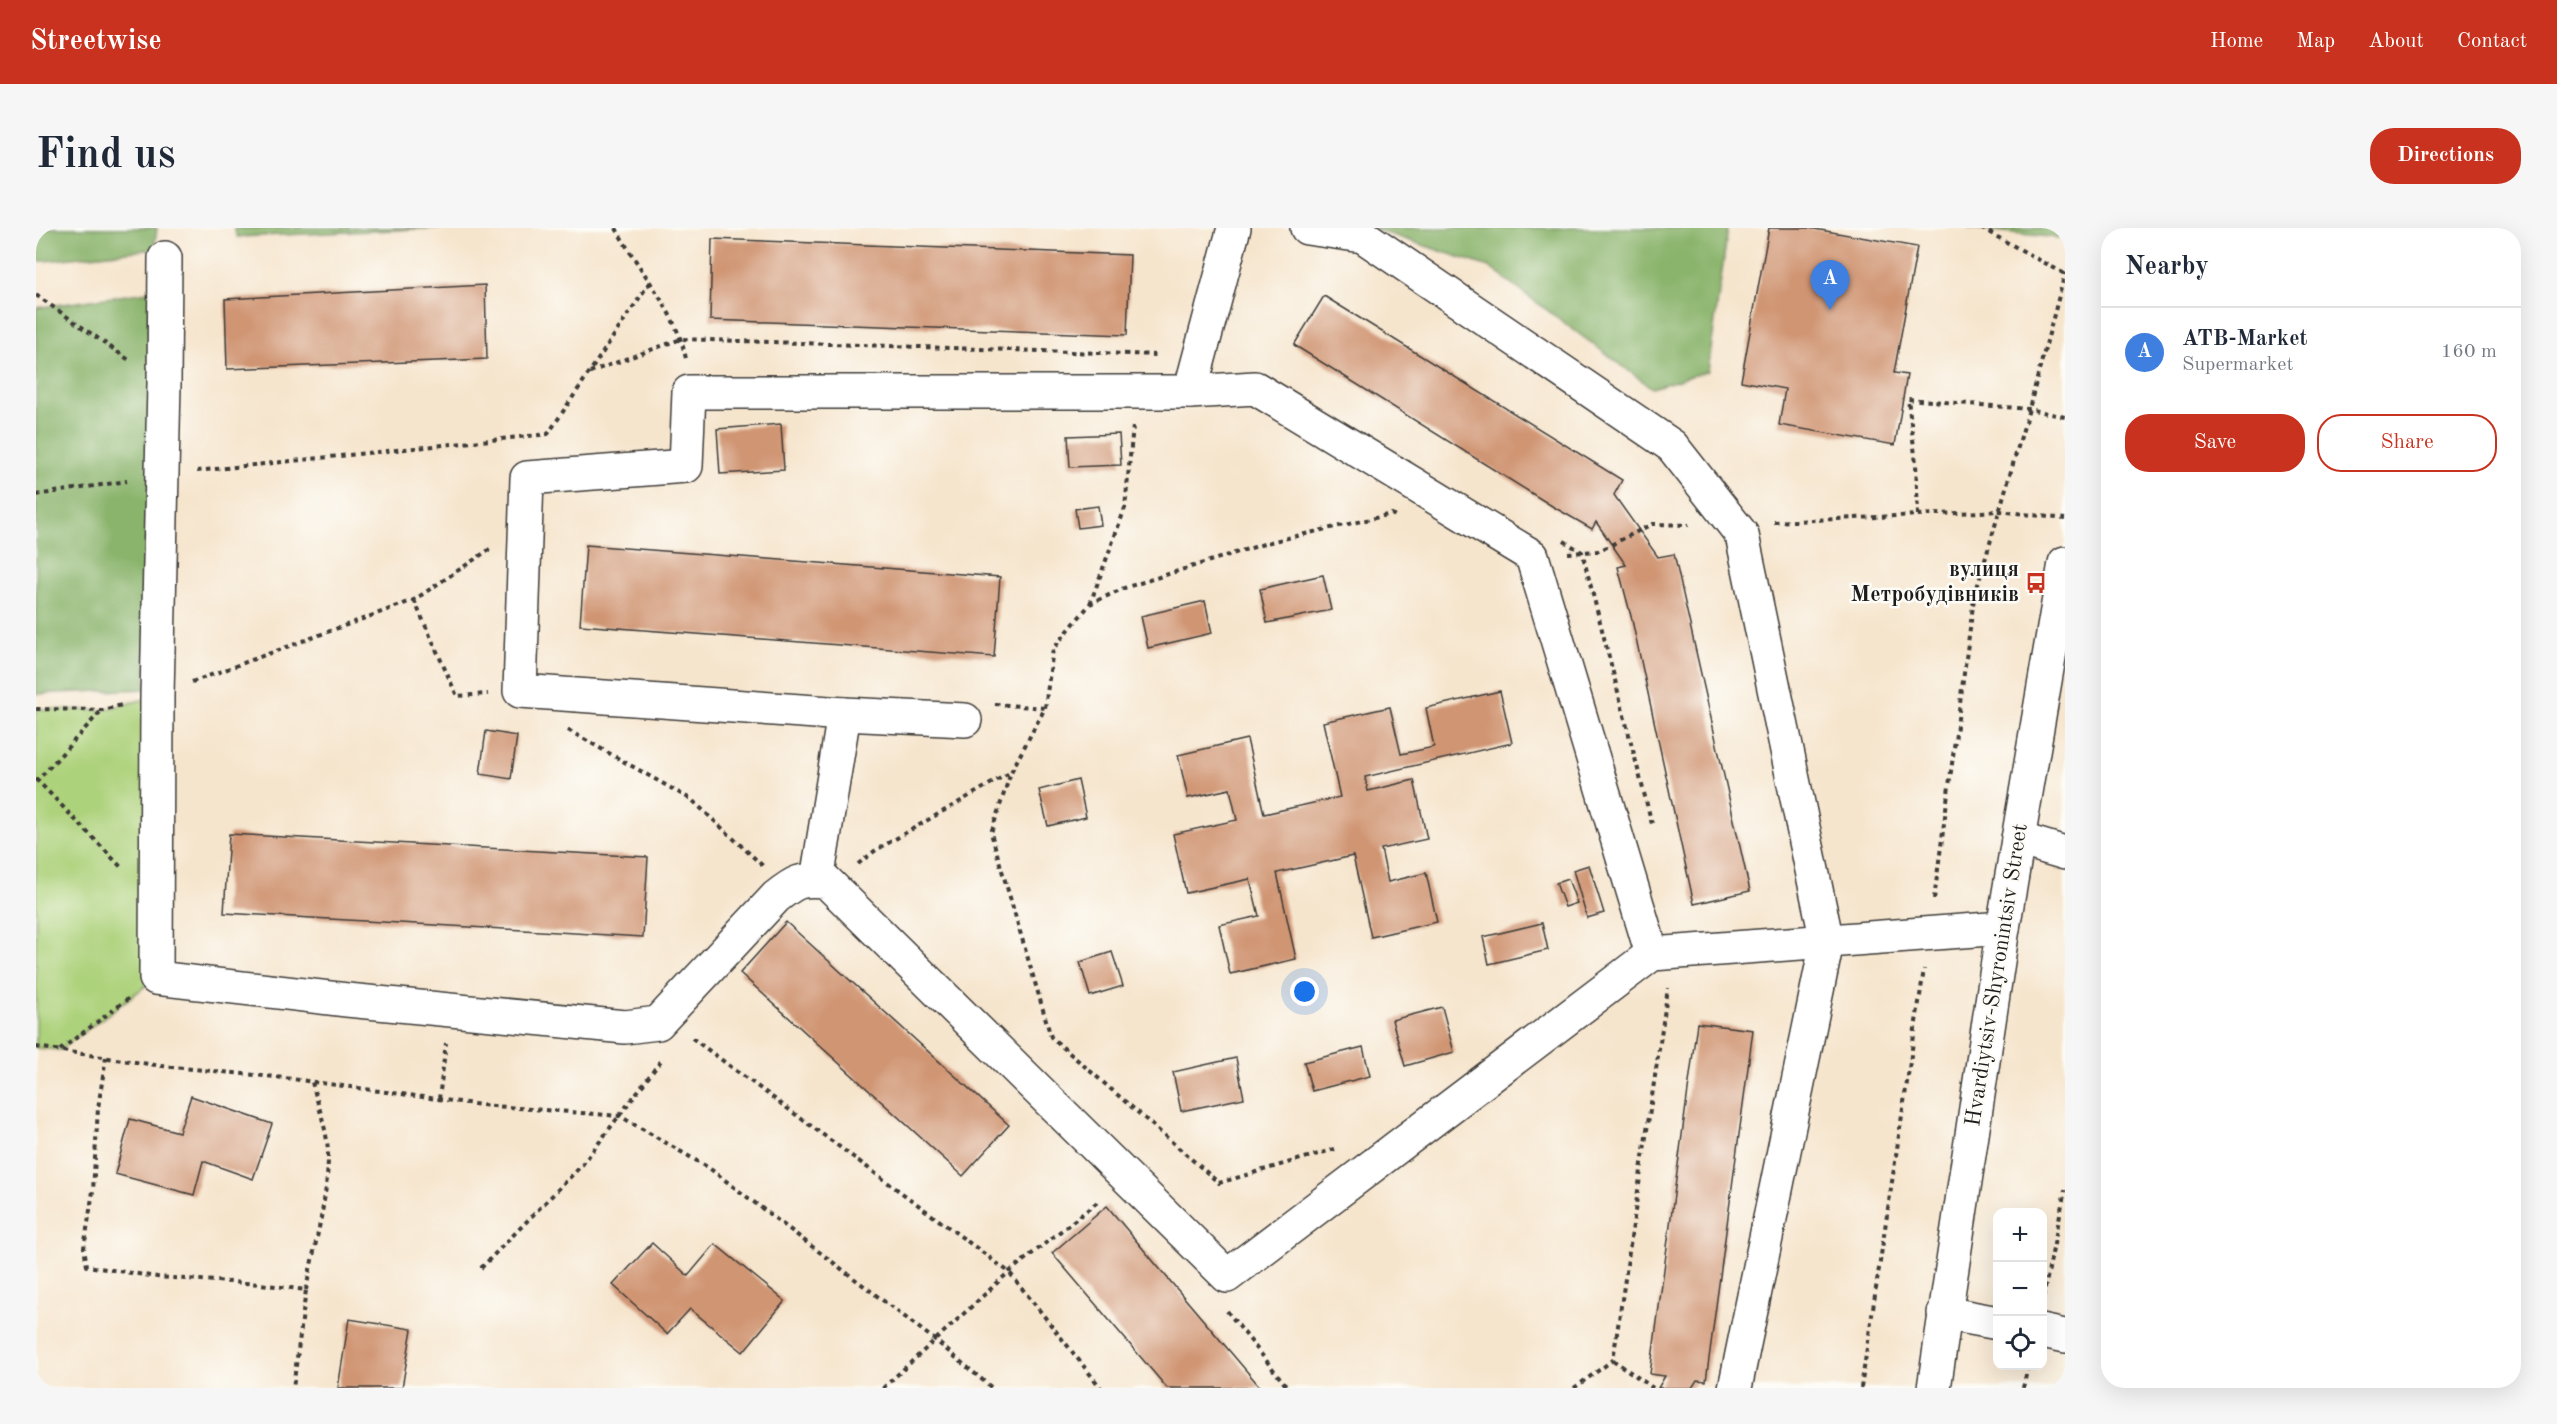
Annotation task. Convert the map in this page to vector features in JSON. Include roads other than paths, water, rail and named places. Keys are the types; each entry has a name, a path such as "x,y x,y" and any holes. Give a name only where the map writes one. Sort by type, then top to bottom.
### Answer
{"main road":[{"path":"1190,392 1234,228"},
{"path":"1308,228 1363,236 1672,446 1742,535 1827,942 1735,1388"},
{"path":"165,258 157,696 156,978 625,1027 658,1023 776,897 794,882 826,881 836,888 1227,1275 1663,954 2003,928"},
{"path":"965,720 844,714 520,691 526,478 686,465 689,393 1136,393 1255,388 1532,556 1663,954"},
{"name":"Hvardiytsiv-Shyronintsiv Street","path":"1934,1388 2003,928 2065,563"},
{"path":"817,880 844,714"},
{"path":"2018,839 2065,853"},
{"path":"1944,1313 1993,1322"},
{"path":"2047,1332 2065,1336"}],"place":[{"name":"ATB-Market","path":"1830,310"},
{"name":"вулиця Метробудівників","path":"2036,583"}]}
